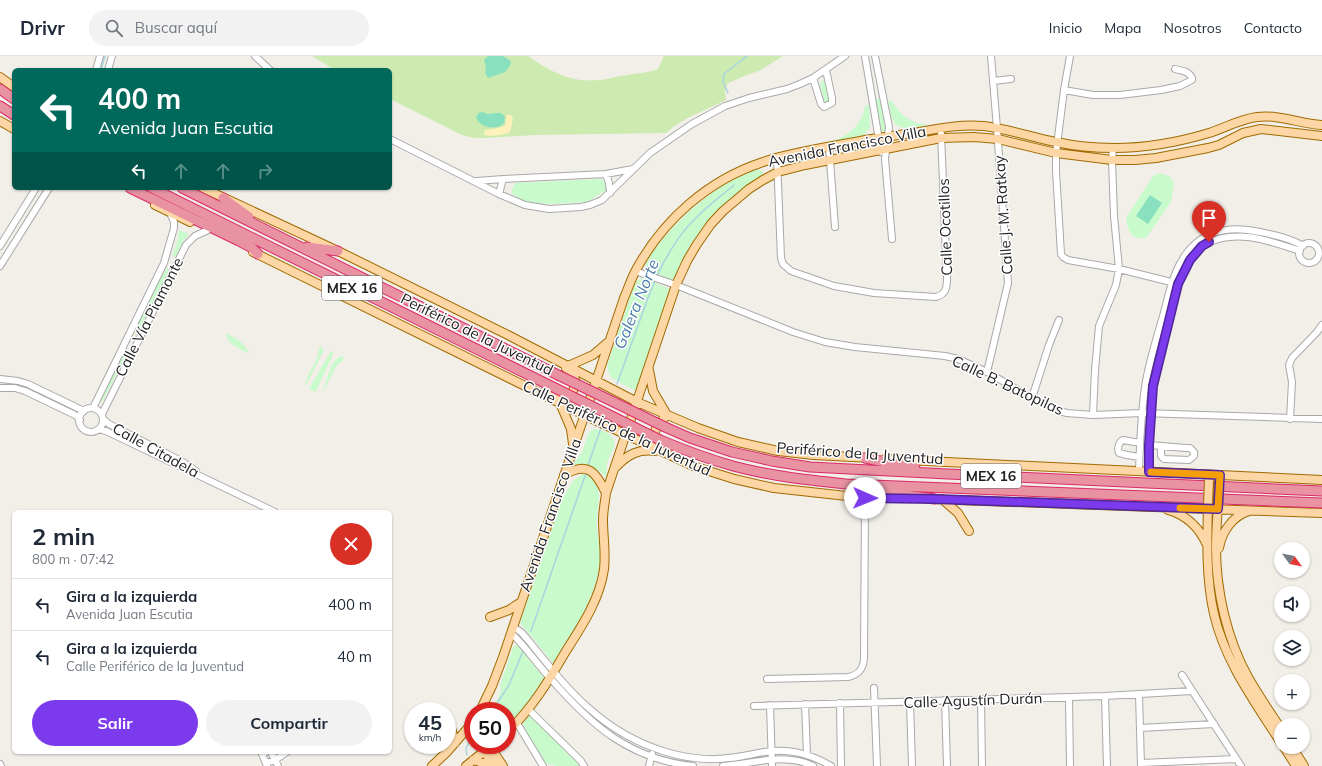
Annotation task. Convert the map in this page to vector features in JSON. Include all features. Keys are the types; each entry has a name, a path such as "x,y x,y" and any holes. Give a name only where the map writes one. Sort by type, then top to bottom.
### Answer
{"highway":[{"path":"0,89 12,98"},
{"path":"0,106 12,114"},
{"path":"134,190 239,240 252,248 258,254"},
{"path":"148,190 301,267 316,270"},
{"name":"Periférico de la Juventud","path":"156,190 660,440 695,454 732,466 776,476 846,484 1322,503"},
{"name":"Periférico de la Juventud","path":"186,190 665,427 690,438 732,452 785,464 851,470 1322,491"},
{"path":"223,198 268,231"},
{"path":"300,246 338,251"},
{"path":"865,458 948,474"},
{"path":"846,484 874,491 939,499"}],"main road":[{"path":"0,77 12,86"},
{"name":"Avenida Francisco Villa","path":"484,702 492,686 512,630 609,341 635,271 646,253 673,218 716,184 756,164 777,158 941,127 964,125 997,128 1057,142 1113,148 1156,144 1190,138 1217,130 1248,118 1283,118 1322,125"},
{"path":"0,121 12,128"},
{"name":"Avenida Francisco Villa","path":"517,723 529,710 552,675 586,618 596,598 601,584 605,557 603,520 606,493 676,285 687,261 711,224 732,203 749,189 778,172 941,138 974,137 998,139 1056,153 1112,160 1135,160 1156,158 1208,148 1219,145 1243,133 1261,128 1322,136"},
{"name":"Calle Periférico de la Juventud","path":"127,190 170,213 258,254 626,436 694,466 718,474 774,488 865,498 939,499 1160,507 1208,506 1322,513"},
{"path":"207,190 338,251 538,350 637,402 698,428 738,442 778,451 819,456 1139,471 1209,478 1322,480"},
{"path":"568,366 593,355 602,349 609,341"},
{"path":"517,382 522,380 527,381 559,397 568,397 572,393 576,384 573,373 567,368 542,355 538,350"},
{"path":"648,367 653,391 667,415"},
{"path":"560,403 571,429 573,449"},
{"path":"651,447 651,440 657,426 667,415"},
{"path":"615,468 628,456 638,451 660,451"},
{"path":"564,475 576,469 587,470 597,476 606,493"},
{"path":"1209,478 1209,584 1216,624 1229,656 1242,682 1274,732"},
{"path":"1219,478 1216,562 1226,622 1236,651 1248,677 1274,718"},
{"path":"939,499 958,513 969,531"},
{"path":"1160,507 1173,511 1188,519 1201,533 1208,548"},
{"path":"1216,562 1220,542 1228,526 1240,515 1255,510"},
{"path":"490,617 509,610 521,602"},
{"path":"1216,624 1226,622"},
{"path":"456,742 464,733"},
{"path":"432,766 444,754"},
{"path":"466,766 479,754"},
{"path":"490,754 494,766"},
{"path":"493,754 503,766"},
{"path":"1288,754 1296,766"},
{"path":"1296,754 1304,766"},
{"path":"473,760 494,766"}],"street":[{"path":"97,68 100,56"},
{"path":"109,68 112,56"},
{"path":"255,56 268,68"},
{"path":"392,140 499,194 525,205 549,209 567,209 590,205 602,200 610,194 650,153 673,136 725,106 749,98 787,89 813,78 845,56"},
{"path":"865,56 878,138 885,159 892,239"},
{"path":"875,56 889,127 888,136 883,150"},
{"name":"Calle J. M. Ratkay","path":"987,372 1008,282 991,56"},
{"path":"1070,56 1056,153 1061,252 1063,257 1068,260 1119,269 1175,283"},
{"path":"1064,90 1092,95 1120,95 1174,87 1186,84 1192,80 1190,74 1175,69"},
{"path":"813,78 821,104 823,106 828,106 832,103 832,98 826,70"},
{"path":"993,81 1011,79"},
{"name":"Calle Ocotillos","path":"777,158 781,258 786,267 798,274 812,279 855,291 936,297 943,294 946,289 947,278 941,127"},
{"path":"829,147 835,227"},
{"path":"1093,415 1099,326 1116,285 1119,269 1114,216 1113,148"},
{"path":"476,182 503,179 606,174 634,169"},
{"path":"606,174 610,194"},
{"path":"499,194 503,179"},
{"path":"0,246 35,190"},
{"path":"0,266 48,190"},
{"name":"Calle Vía Piamonte","path":"92,408 164,263 174,228 174,222 170,213"},
{"path":"1149,472 1152,393 1180,262 1194,249 1202,238 1214,232 1237,229 1246,229 1275,235 1294,241 1301,248"},
{"name":"Calle Vía Piamonte","path":"103,416 186,245 195,236 208,230"},
{"name":"Calle B. Batopilas","path":"635,271 676,285 793,332 825,342 856,348 945,356 958,359 987,372 1032,398 1067,413 1093,415 1151,413 1322,420"},
{"path":"1139,471 1142,413 1149,366 1175,283"},
{"path":"1032,398 1049,345 1059,320"},
{"path":"1290,419 1292,382 1289,365 1292,358 1321,328"},
{"path":"1149,366 1157,368"},
{"path":"2,378 28,384 84,411"},
{"path":"0,388 15,388 25,391 74,415 80,420 81,425 85,430 92,432 99,429 103,416 96,409 92,408 84,411 80,420"},
{"name":"Calle Citadela","path":"103,416 109,424 183,462 209,479"},
{"name":"Calle Citadela","path":"99,429 209,479 271,510"},
{"path":"1139,457 1123,454 1119,452 1118,449 1121,441 1123,440 1140,443"},
{"path":"1149,445 1190,448 1194,452 1194,456 1189,460 1164,459 1161,456 1161,446"},
{"path":"767,679 848,677 857,674 862,668 864,659 865,504"},
{"path":"512,630 525,647 573,695 593,713 631,739 683,757 707,759 729,758 772,751 792,752 819,759 831,766"},
{"path":"552,675 579,710 612,738 651,757 680,765 692,766"},
{"path":"1182,676 1241,766"},
{"path":"874,688 877,766"},
{"name":"Calle Agustín Durán","path":"754,706 1105,696 1192,691"},
{"path":"1139,694 1141,764 1236,759"},
{"path":"1105,696 1107,766"},
{"path":"1069,697 1070,766"},
{"path":"981,699 982,766"},
{"path":"945,700 946,766"},
{"path":"910,702 912,766"},
{"path":"840,703 841,766"},
{"path":"805,704 807,755"},
{"path":"770,705 772,763"},
{"path":"529,710 581,761 584,766"},
{"path":"517,723 543,766"},
{"path":"1140,728 1214,724"},
{"path":"649,766 654,748"},
{"path":"262,754 266,765 276,763 285,754"},
{"path":"722,766 772,763 793,760 809,765"}],"green space":[{"path":"312,56 528,56 545,67 571,78 580,80 603,80 658,69 664,56 783,56 761,70 727,84 725,92 726,100 679,123 666,133 535,135 486,138 474,138 462,135 392,100 392,68 332,68"},
{"path":"488,56 503,56 511,61 510,66 505,72 488,78 485,73 486,67 484,60"},
{"path":"823,80 825,82 828,99 826,103 824,101 820,84"},
{"path":"880,98 886,130 884,132 881,131 875,99"},
{"path":"891,100 898,110 911,121 929,125 909,128 899,126 891,116 888,101"},
{"path":"869,105 870,128 864,135 830,142 843,137 853,129 861,119 865,106"},
{"path":"482,112 488,114 501,114 505,117 504,123 493,128 484,126 476,117"},
{"path":"756,169 763,171 763,176 714,215 691,245 674,278 670,280 645,270 647,261 652,253 665,236 688,213 714,191 728,182"},
{"path":"1160,173 1169,176 1174,182 1171,202 1146,238 1137,238 1129,231 1126,218 1153,176"},
{"path":"601,179 606,183 606,190 589,201 584,202 556,204 535,203 525,201 511,192 515,183"},
{"path":"1150,195 1162,203 1148,224 1136,216"},
{"path":"179,230 189,234 174,257 172,256 177,243"},
{"path":"167,268 169,269 168,273 135,338 136,327 156,285"},
{"path":"643,278 668,288 670,291 638,389 634,390 613,379 610,376 607,366 634,285 637,281"},
{"path":"227,333 241,342 250,353 231,343 227,337"},
{"path":"320,345 323,352 306,385 305,384 309,373 317,359"},
{"path":"331,351 333,354 315,392 310,389 310,387"},
{"path":"125,356 125,359 102,402 99,401 119,362"},
{"path":"344,356 343,361 336,367 323,392 335,360"},
{"path":"594,429 606,432 614,440 614,448 607,463 607,479 597,469 573,464 582,452 589,432"},
{"path":"582,474 588,474 593,479 599,495 597,529 600,561 598,575 594,589 582,615 554,664 520,623 562,499 573,481"},
{"path":"515,645 518,646 545,679 516,716 516,702 496,702 501,690 500,685"},
{"path":"529,716 534,718 581,766 556,766 545,763 524,727 523,723"}],"sand":[{"path":"507,115 511,115 513,119 510,132 490,136 484,135 485,130 504,126 506,124"}],"waterway":[{"path":"102,68 105,56"},
{"name":"Galera Norte","path":"728,93 723,82 724,74 747,56"},
{"name":"Galera Norte","path":"657,276 664,261 683,232 703,211 734,185"},
{"name":"Galera Norte","path":"617,384 656,279"},
{"name":"Galera Norte","path":"587,468 601,428"},
{"name":"Galera Norte","path":"531,631 586,473"},
{"name":"Galera Norte","path":"498,702 509,685 523,651"}],"slow traffic":[{"path":"1151,472 1220,475 1218,509 1180,508"}],"route":[{"path":"865,498 1218,509 1220,475 1149,472 1149,445 1153,386 1178,284 1196,251 1209,242"}]}
